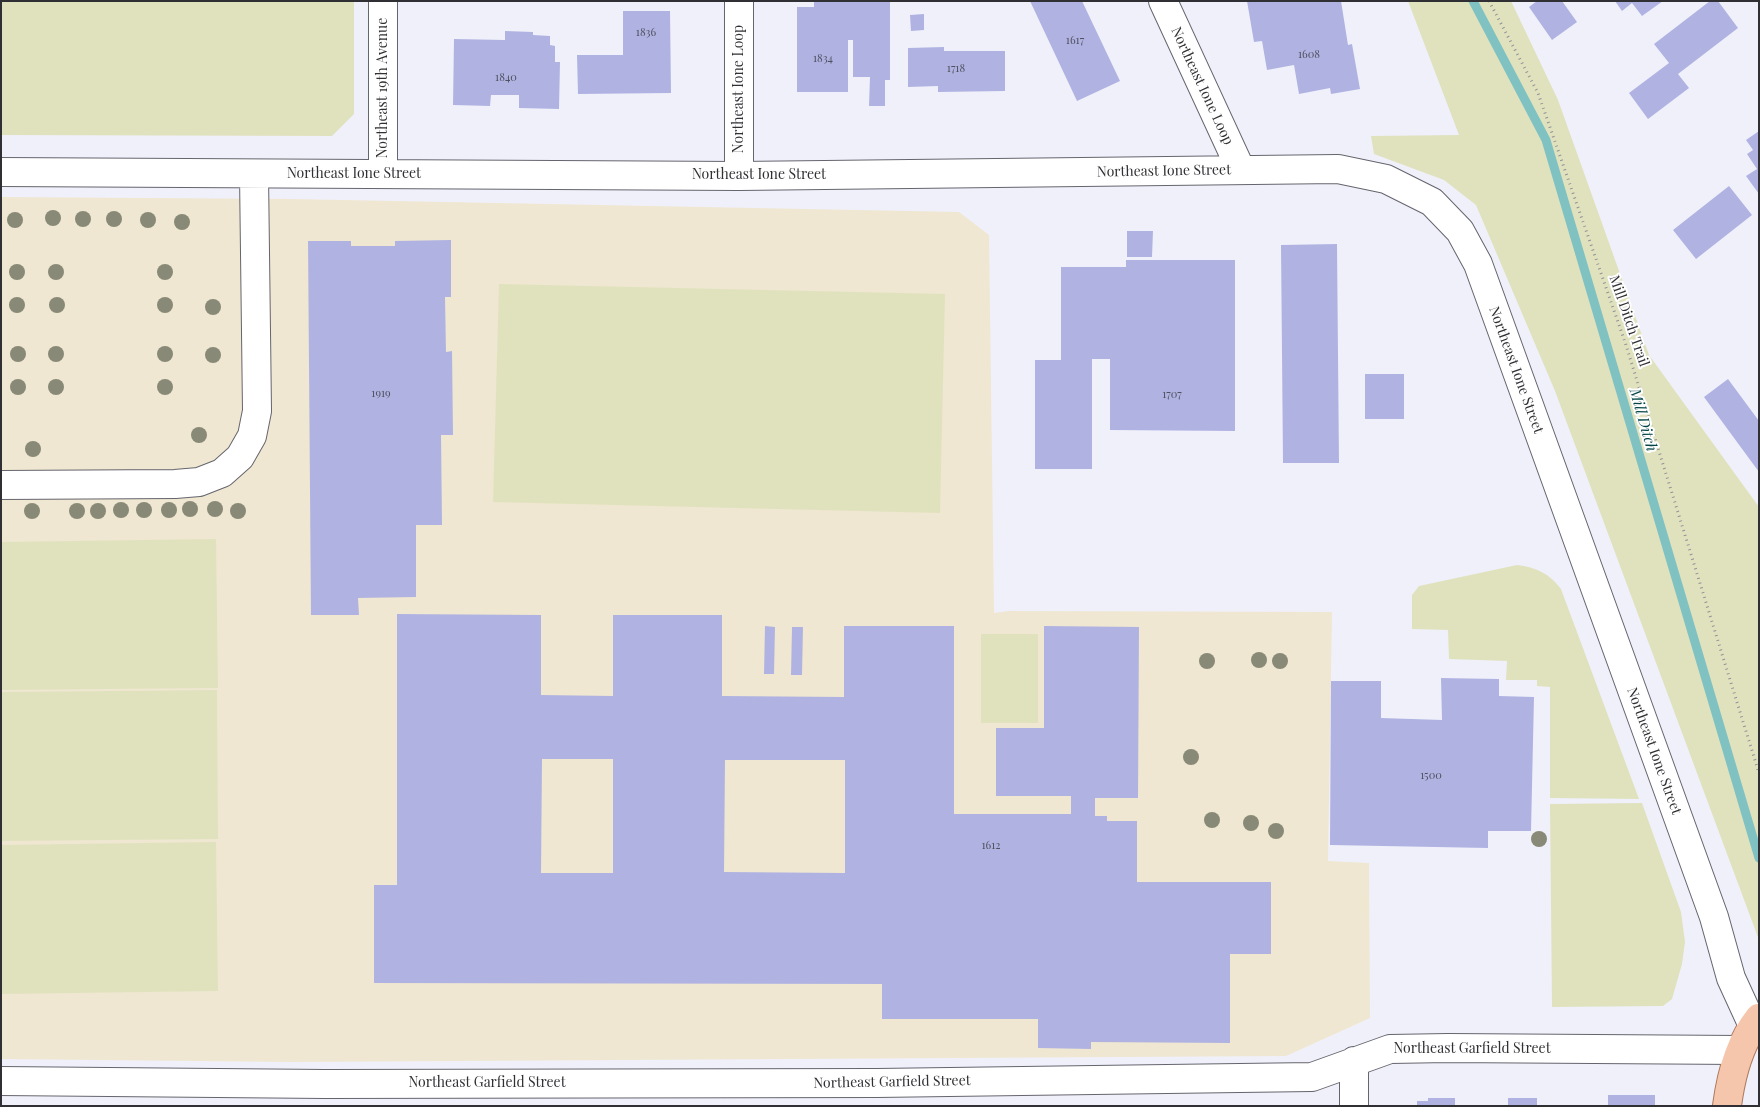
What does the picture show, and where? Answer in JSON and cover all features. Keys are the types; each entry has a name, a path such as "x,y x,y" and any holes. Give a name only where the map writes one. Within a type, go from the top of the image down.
{"main road":[{"path":"1726,1106 1730,1083 1740,1050 1756,1022"}],"street":[{"name":"Northeast 19th Avenue","path":"383,1 384,174"},
{"name":"Northeast Ione Loop","path":"739,1 739,176"},
{"name":"Northeast Ione Loop","path":"1163,1 1241,170"},
{"name":"Northeast Ione Street","path":"1,172 739,176 1338,169 1386,179 1432,202 1460,231 1478,264 1714,916 1731,978 1756,1022"},
{"path":"1,486 175,484 199,482 222,473 240,457 252,436 257,411 254,174"},
{"name":"Northeast Garfield Street","path":"1,1081 325,1095 877,1083 1312,1077 1390,1048 1740,1050"},
{"path":"1354,1061 1354,1106"}],"path":[{"name":"Mill Ditch Trail","path":"1489,1 1538,93 1625,342 1759,773"}],"shaded area":[{"path":"1,197 291,199 959,212 989,235 994,613 1009,611 1332,612 1328,861 1369,863 1370,1018 1286,1056 291,1062 1,1059"}],"green space":[{"path":"1,1 354,1 354,114 332,136 1,135"},
{"path":"1408,1 1511,1 1558,100 1649,355 1759,507 1759,940 1555,391 1476,205 1444,180 1374,154 1371,136 1459,135"},
{"path":"499,284 945,294 940,513 493,502"},
{"path":"216,539 218,688 1,690 1,542"},
{"path":"1517,565 1530,567 1542,572 1561,589 1639,799 1550,798 1550,687 1537,686 1537,680 1506,680 1507,661 1449,659 1448,630 1412,629 1412,595 1419,586"},
{"path":"981,634 1038,634 1038,723 981,723"},
{"path":"217,690 218,839 1,841 1,692"},
{"path":"1642,803 1681,912 1685,942 1682,964 1672,999 1663,1006 1552,1007 1550,804"},
{"path":"216,842 218,991 1,994 1,845"}],"building":[{"path":"814,1 890,1 890,80 885,80 885,106 869,106 870,77 853,77 853,40 848,40 848,92 797,92 797,7 814,7"},
{"path":"1030,1 1082,1 1120,81 1077,101"},
{"path":"1247,1 1341,1 1348,45 1352,44 1360,89 1331,94 1330,88 1299,94 1294,65 1267,70 1262,41 1254,42"},
{"path":"1537,1 1562,1 1577,22 1552,40 1529,7"},
{"path":"1615,1 1663,1 1642,16 1632,3 1622,11"},
{"path":"1710,1 1718,1 1738,28 1678,74 1689,88 1648,119 1629,93 1669,63 1654,44"},
{"path":"623,11 670,11 671,93 578,94 577,55 623,55"},
{"path":"924,14 924,30 911,31 910,15"},
{"path":"505,31 533,32 533,35 550,36 550,45 555,46 555,62 560,62 559,109 519,108 519,95 491,95 490,106 453,105 454,39 505,40"},
{"path":"944,47 944,51 1005,51 1005,91 938,92 938,86 908,87 908,48"},
{"path":"1759,131 1759,194 1746,176 1757,169 1747,154 1753,150 1746,140"},
{"path":"1729,186 1752,215 1696,259 1673,230"},
{"path":"1127,231 1153,231 1152,257 1127,257"},
{"path":"451,240 451,297 445,297 446,352 452,351 453,435 441,435 442,525 416,525 416,597 358,598 359,615 311,615 308,241 351,241 351,246 395,246 395,241"},
{"path":"1337,244 1339,463 1283,463 1281,245"},
{"path":"1126,260 1235,260 1235,431 1110,430 1110,359 1092,359 1092,469 1035,469 1035,360 1061,360 1061,267 1126,267"},
{"path":"1365,374 1404,374 1404,419 1365,419"},
{"path":"1728,379 1759,421 1759,472 1704,397"},
{"path":"397,614 541,615 541,695 613,696 613,615 722,615 722,696 844,697 844,626 954,626 954,814 1071,814 1071,796 996,796 996,728 1044,728 1044,626 1139,627 1138,798 1095,798 1095,816 1107,816 1107,821 1137,821 1137,882 1271,882 1271,954 1230,954 1230,1043 1091,1042 1091,1049 1038,1048 1038,1019 882,1019 882,984 374,983 374,885 397,885","holes":["542,759 613,759 613,873 541,873","725,760 845,760 845,873 724,872"]},
{"path":"765,626 775,627 774,674 764,674"},
{"path":"792,627 803,627 802,675 791,675"},
{"path":"1441,678 1499,679 1499,696 1534,697 1531,831 1488,831 1488,848 1330,845 1331,681 1381,681 1381,718 1442,720"},
{"path":"1608,1095 1655,1095 1655,1106 1608,1106"},
{"path":"1428,1098 1455,1098 1455,1106 1417,1106 1417,1101 1428,1101"},
{"path":"1508,1098 1537,1098 1537,1106 1508,1106"}],"waterway":[{"name":"Mill Ditch","path":"1473,1 1546,140 1759,858"}]}
